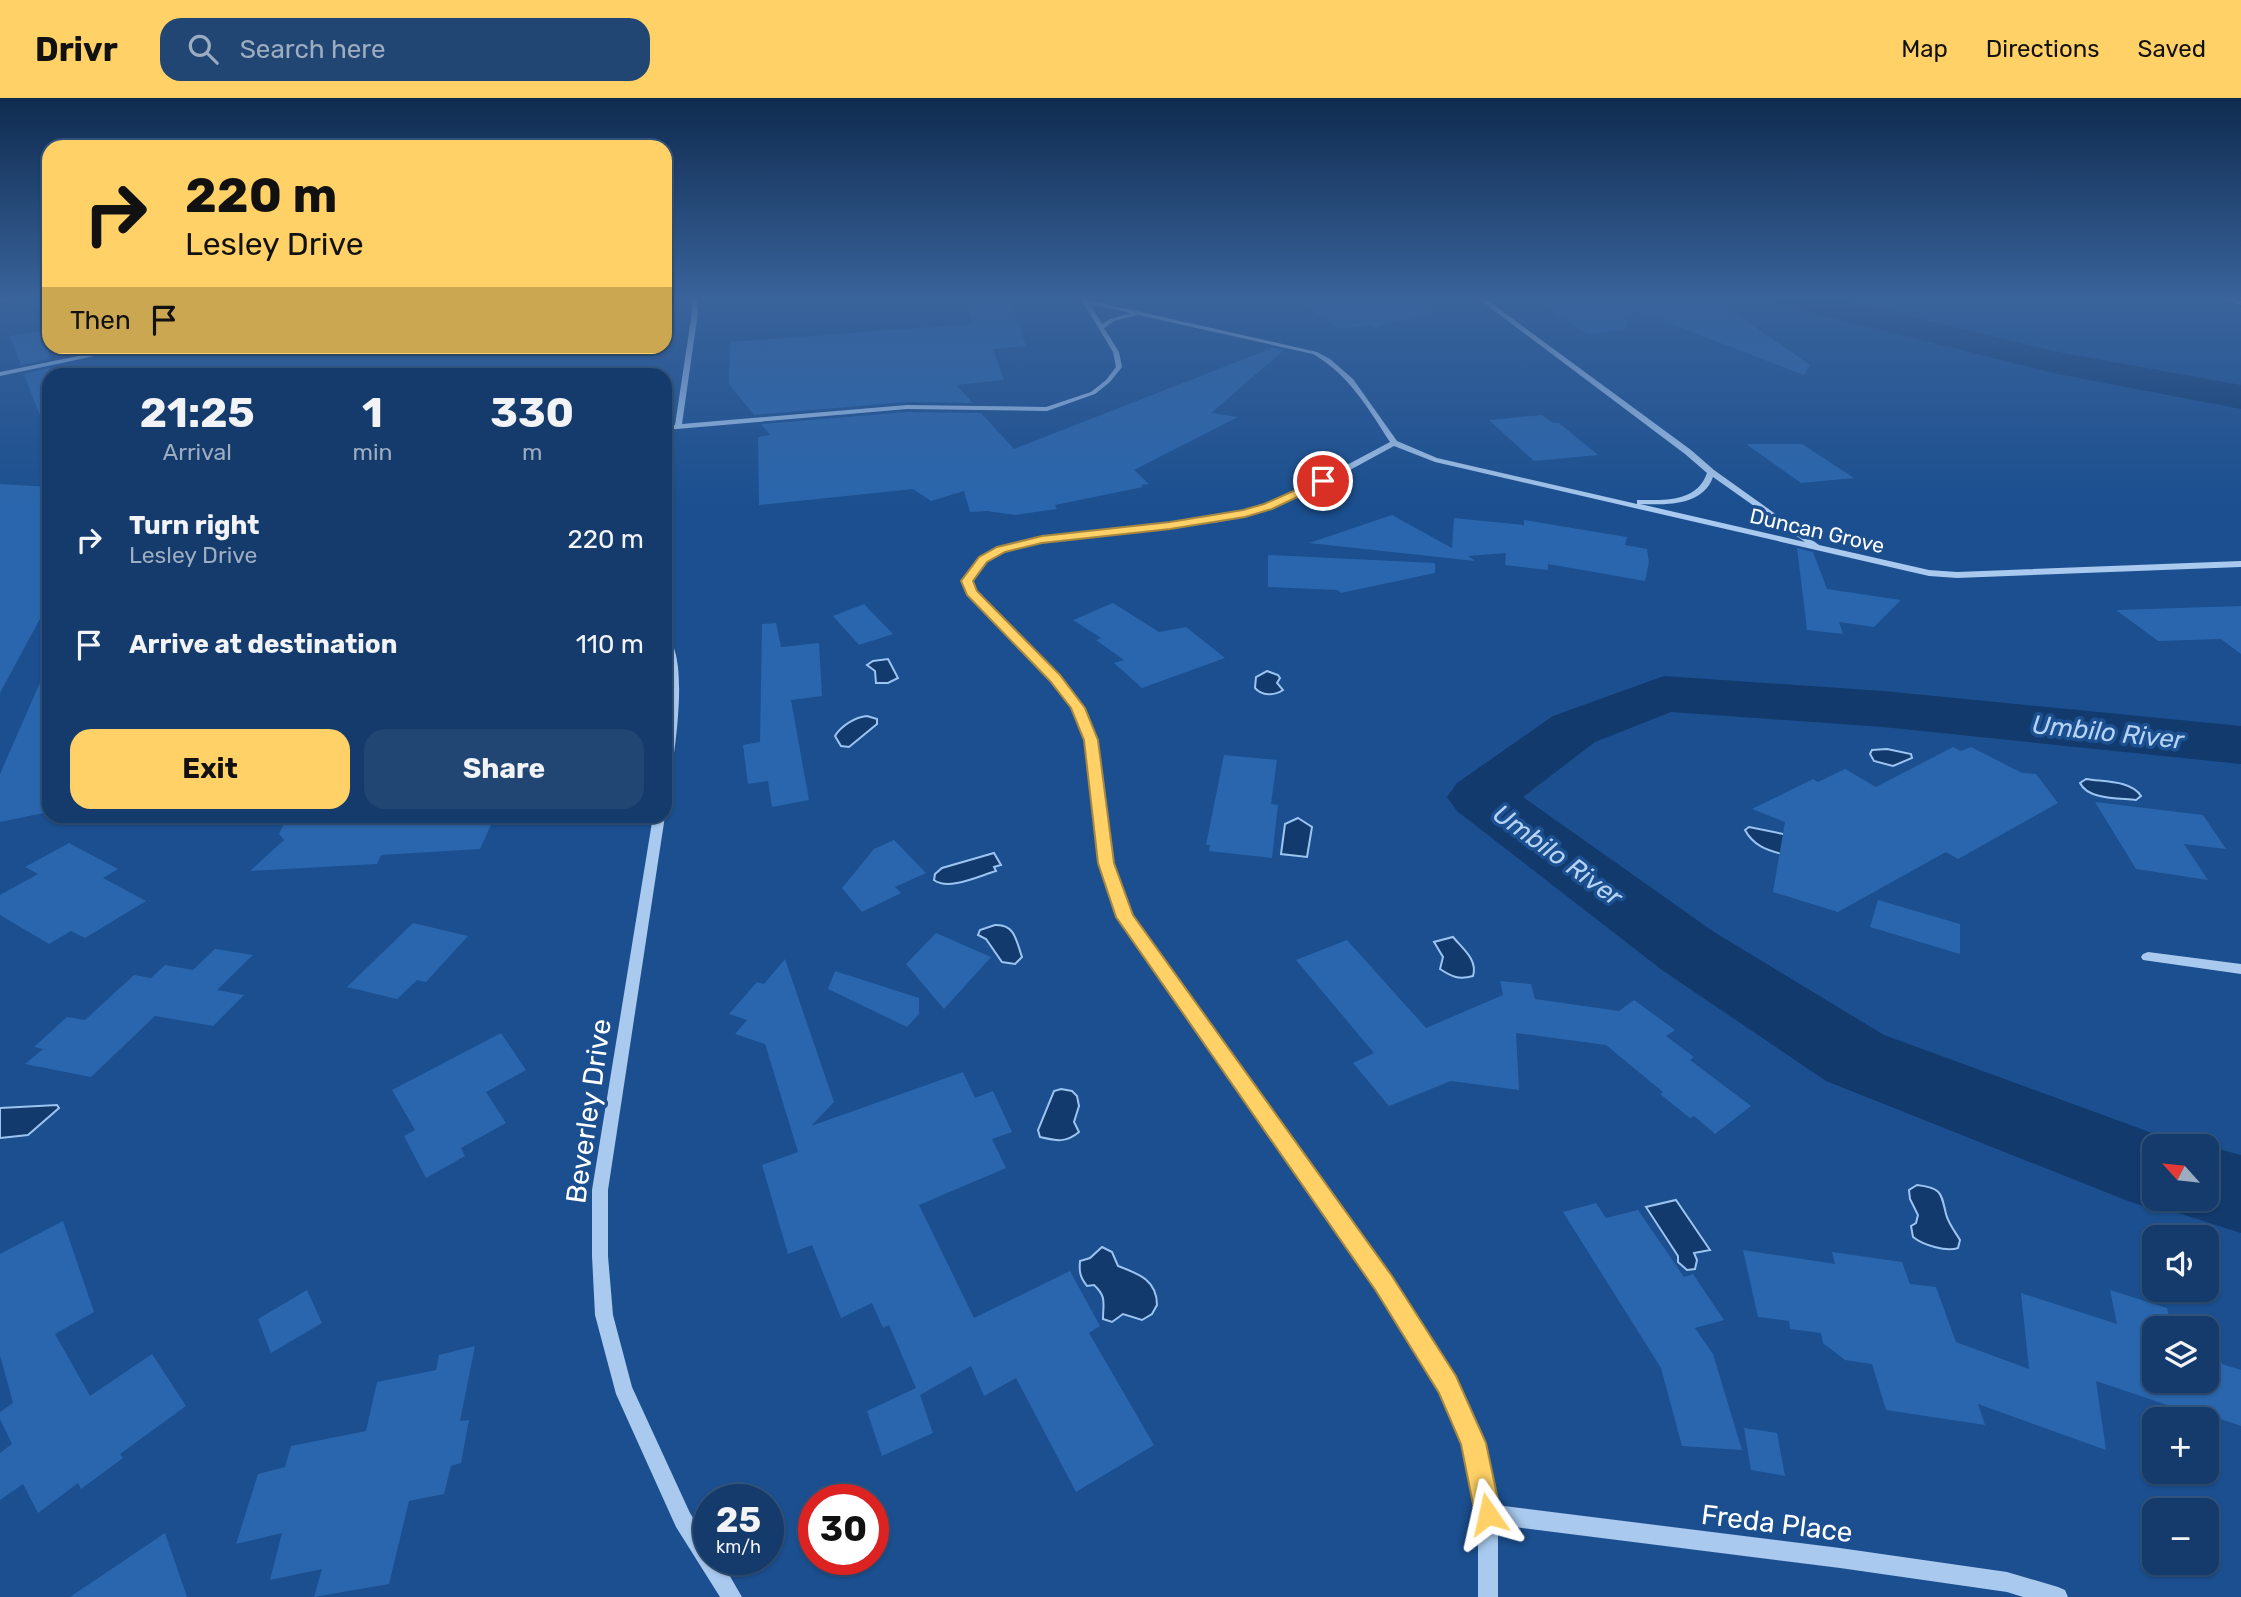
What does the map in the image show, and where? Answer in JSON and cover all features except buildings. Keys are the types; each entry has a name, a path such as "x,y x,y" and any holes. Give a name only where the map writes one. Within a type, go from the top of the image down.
{"street":[{"path":"0,374 35,367"},
{"path":"678,426 687,367"},
{"path":"672,427 907,407 1012,411 1047,409 1093,393 1108,381 1119,367"},
{"path":"1337,367 1346,374 1394,443 1301,493 1268,507 1219,519 1042,540 1001,549 983,560 967,581 972,593 1055,678 1078,708 1091,740 1106,863 1125,917 1384,1283 1448,1384 1474,1443 1488,1514 1488,1597"},
{"path":"1572,367 1711,472 1821,550"},
{"name":"Duncan Grove","path":"1394,443 1435,460 1887,566 1929,573 1957,575 2241,564"},
{"path":"1608,500 1664,502 1686,498 1700,492 1709,481 1711,472"},
{"path":"672,658 672,727"},
{"name":"Beverley Drive","path":"658,823 600,1190 600,1256 604,1315 629,1400 683,1520 732,1597"},
{"path":"2148,957 2241,969"},
{"name":"Freda Place","path":"1488,1514 1840,1558 2007,1583 2058,1597"}],"water":[{"path":"888,659 898,678 888,683 876,683 875,671 867,665 873,661"},
{"path":"1267,671 1278,675 1280,678 1277,683 1283,690 1268,694 1255,688 1256,677"},
{"path":"867,716 877,719 877,724 849,747 841,746 835,736 838,732 853,720"},
{"path":"1887,749 1911,754 1912,758 1893,766 1874,761 1870,754 1872,750"},
{"path":"2086,779 2124,784 2141,796 2136,800 2090,793 2080,783"},
{"path":"1298,818 1312,827 1307,857 1281,854 1285,824"},
{"path":"1749,827 1793,836 1782,854 1756,843 1745,830"},
{"path":"994,853 1001,865 994,867 996,871 955,883 940,883 934,880 935,874 942,868"},
{"path":"995,925 1007,927 1014,934 1022,957 1015,964 1002,962 986,939 978,935 980,930"},
{"path":"1453,937 1472,960 1473,976 1456,977 1440,969 1443,957 1434,942"},
{"path":"1054,1091 1072,1091 1077,1096 1079,1106 1074,1122 1079,1132 1061,1140 1040,1137 1038,1130"},
{"path":"57,1105 59,1108 28,1135 0,1138 0,1108"},
{"path":"1917,1185 1939,1193 1948,1221 1960,1240 1958,1248 1935,1247 1913,1237 1911,1226 1916,1223 1918,1215 1910,1199 1909,1190"},
{"path":"1676,1200 1710,1250 1694,1253 1697,1260 1695,1269 1687,1270 1678,1262 1678,1256 1646,1207"},
{"path":"1102,1247 1112,1252 1118,1266 1140,1275 1154,1289 1157,1305 1152,1314 1142,1320 1123,1314 1112,1322 1103,1319 1101,1293 1094,1285 1087,1286 1081,1277 1080,1268 1080,1261 1090,1258"}],"waterway":[{"name":"Umbilo River","path":"2079,367 2241,397"},
{"name":"Umbilo River","path":"2142,1167 1855,1058 1688,951 1480,797 1574,729 1664,694 1883,709 2241,745"},
{"name":"Umbilo River","path":"2219,1188 2241,1194"}],"route":[{"path":"1323,481 1268,507 1219,519 1042,540 1001,549 983,560 967,581 972,593 1055,678 1078,708 1091,740 1106,863 1125,917 1384,1283 1448,1384 1474,1443 1488,1514"}]}
